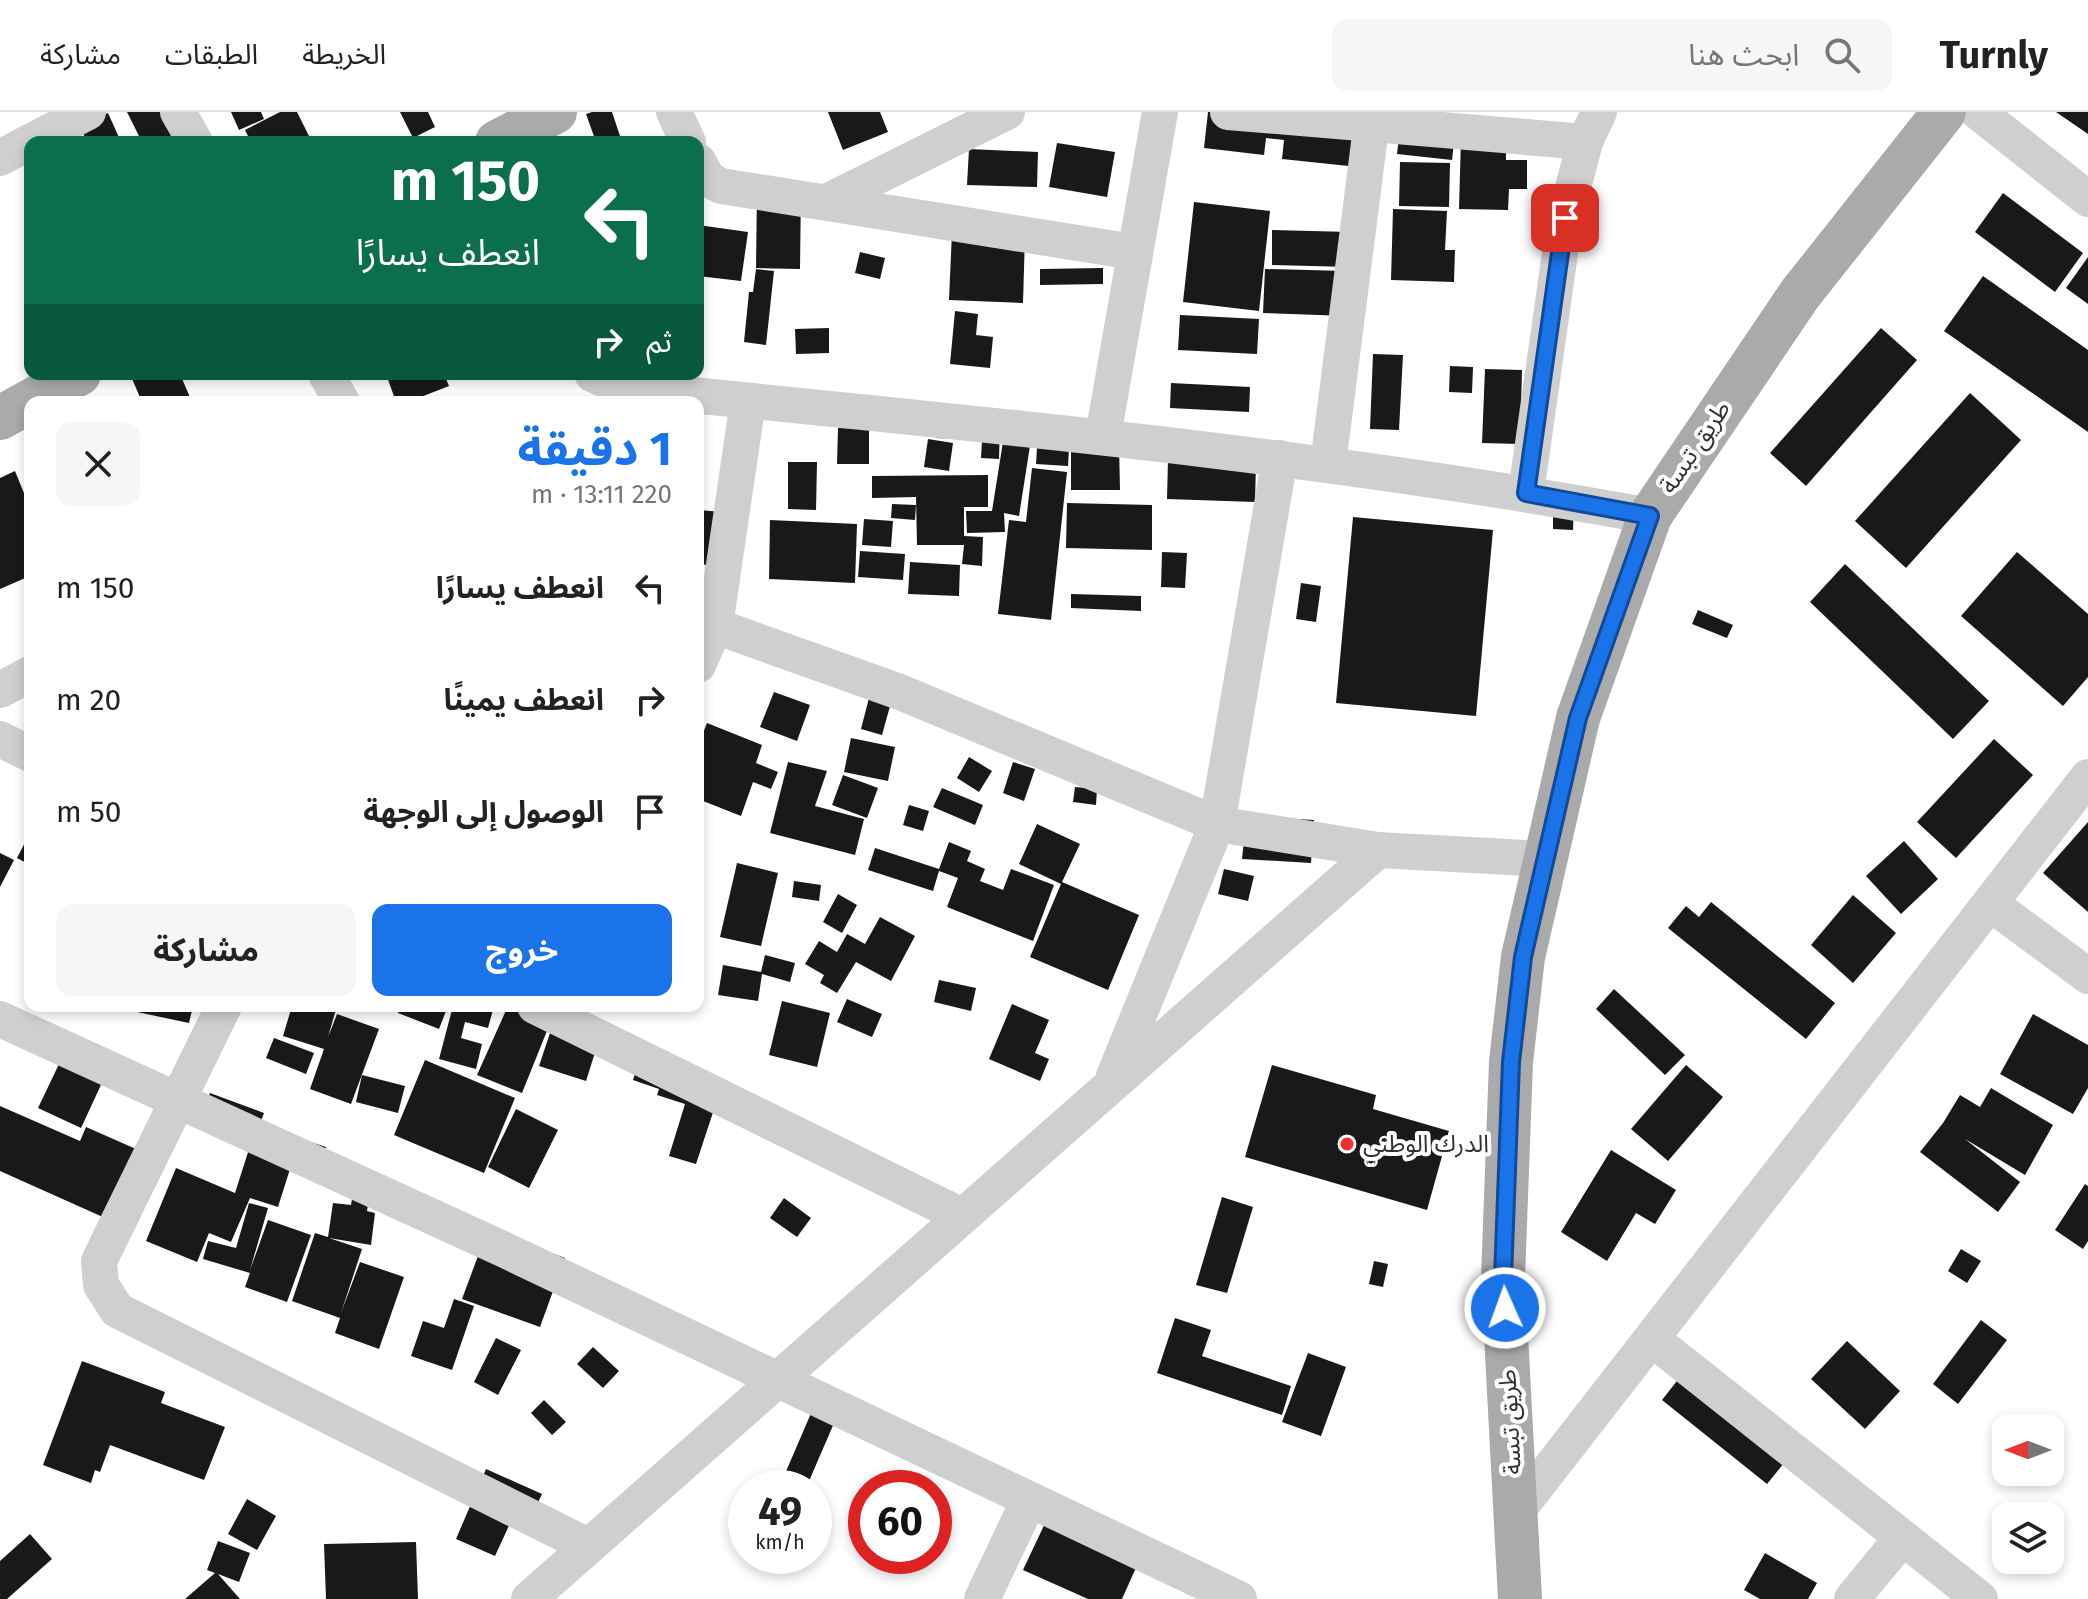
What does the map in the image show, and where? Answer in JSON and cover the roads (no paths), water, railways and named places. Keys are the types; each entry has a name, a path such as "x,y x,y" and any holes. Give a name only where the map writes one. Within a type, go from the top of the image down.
{"main road":[{"path":"509,136 555,112"},
{"name":"طريق تبسة","path":"1520,1599 1503,1278 1511,1062 1523,957 1578,718 1650,516 1800,294 1944,112"},
{"path":"50,396 73,386"},
{"path":"0,418 24,407"}],"street":[{"path":"42,136 88,112"},
{"path":"178,112 192,136"},
{"path":"674,112 685,136"},
{"path":"826,202 1007,112"},
{"path":"1103,436 1160,112"},
{"path":"1228,112 1592,127 1565,218 1526,493"},
{"path":"1978,112 2088,199"},
{"path":"1328,464 1372,118"},
{"path":"0,158 24,145"},
{"path":"704,172 708,179 721,186 1134,252"},
{"path":"605,380 623,388 700,396"},
{"path":"704,396 1103,436 1328,464 1526,493 1650,516"},
{"path":"748,401 707,624 900,692 1217,824 1378,850 1544,859"},
{"path":"1111,1085 1217,824 1280,458"},
{"path":"0,690 24,677"},
{"path":"0,739 24,751"},
{"path":"1514,1515 2088,777"},
{"path":"529,1599 1378,850"},
{"path":"1991,904 2088,976"},
{"path":"221,1012 99,1261 101,1285 117,1310 588,1546"},
{"path":"550,1012 962,1216"},
{"path":"0,1019 507,1251 1239,1599"},
{"path":"1652,1339 1980,1599"},
{"path":"982,1599 1029,1500"},
{"path":"1852,1599 1902,1538"}],"place":[{"name":"الدرك الوطني","path":"1347,1144"}]}
